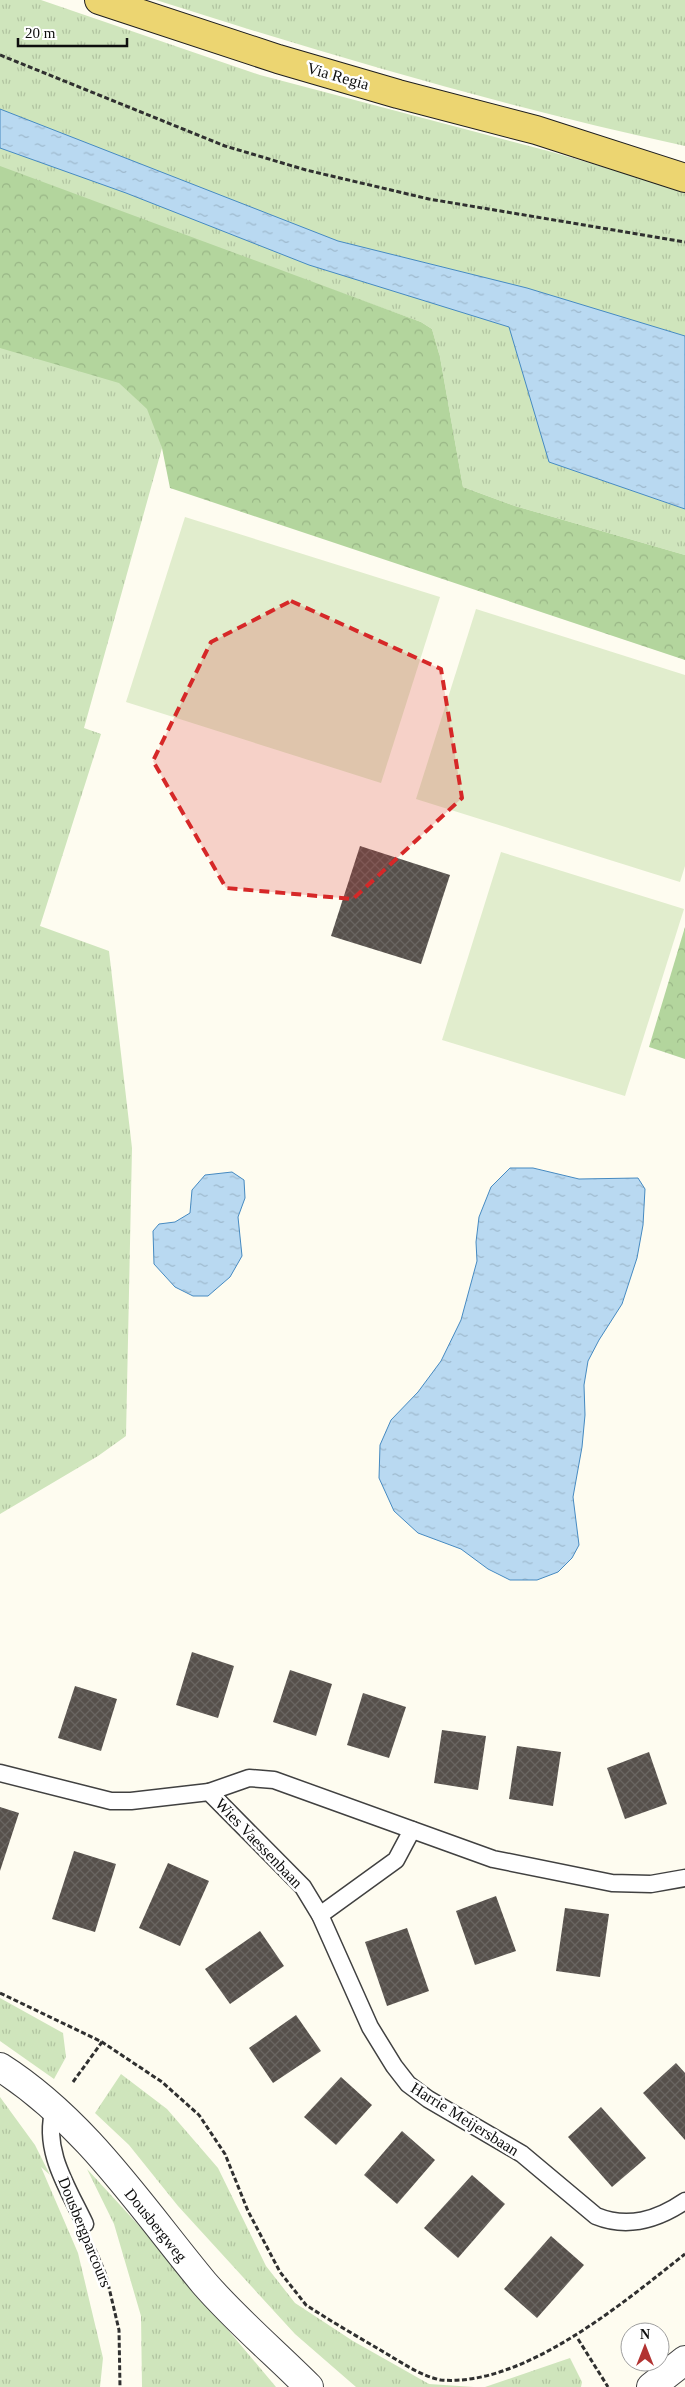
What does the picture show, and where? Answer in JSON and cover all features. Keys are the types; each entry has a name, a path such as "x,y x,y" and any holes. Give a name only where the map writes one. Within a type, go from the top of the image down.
{"main road":[{"name":"Via Regia","path":"99,0 278,59 398,94 580,143 685,178"},
{"name":"Via Regia","path":"580,143 685,161"}],"street":[{"name":"Dousbergweg","path":"0,2067 54,2108 81,2133 206,2285 309,2387"},
{"path":"652,2387 685,2360"}],"lane":[{"name":"Wies Vaessenbaan","path":"0,1773 111,1801 131,1801 208,1792 249,1778 274,1780 493,1858 590,1880 651,1884 685,1878"},
{"name":"Wies Vaessenbaan","path":"208,1792 303,1887 320,1915"},
{"path":"320,1915 396,1860 412,1830"},
{"name":"Harrie Meijersbaan","path":"320,1915 370,2027 394,2066 408,2084 428,2099 522,2154 596,2216 609,2221 623,2223 648,2221 671,2210 685,2200"},
{"name":"Dousbergparcours","path":"54,2108 50,2134 52,2148 85,2224"}],"path":[{"path":"0,55 224,146 306,170 429,199 685,242"},
{"path":"0,1993 102,2042 162,2082 199,2115 225,2154 248,2211 280,2272 306,2305 424,2376 459,2383 484,2382"},
{"path":"54,2108 102,2042"},
{"name":"Dousbergparcours","path":"85,2224 106,2275 119,2330 120,2387"},
{"path":"491,2380 578,2339 685,2254"},
{"path":"578,2339 608,2387"}],"highlighted area":[{"path":"291,601 441,669 462,798 353,899 226,888 153,761 211,642"}],"green space":[{"path":"0,0 41,0 260,75 552,152 685,191 685,336 654,329 550,462 685,509 685,555 515,506 463,487 440,357 432,329 421,322 121,213 162,448 84,728 101,734 40,926 109,951 132,1148 126,1436 98,1456 0,1514"},
{"path":"156,0 685,0 685,146 551,115 419,79 287,41"},
{"path":"0,166 421,322 432,329 440,357 463,487 515,506 685,555 685,660 170,488 162,448 147,409 119,383 0,348"},
{"path":"185,517 440,597 381,783 126,702"},
{"path":"476,609 685,675 685,866 680,882 416,799"},
{"path":"501,852 684,909 625,1096 442,1040"},
{"path":"685,927 685,1059 649,1047"},
{"path":"0,1998 63,2033 66,2057 54,2079 0,2041"},
{"path":"121,2074 167,2109 218,2168 266,2266 295,2303 353,2341 429,2384 474,2387 356,2387 295,2334 178,2206 129,2145 95,2113"},
{"path":"0,2097 35,2145 50,2175 41,2167 78,2253 103,2358 100,2387 0,2387"},
{"path":"87,2169 154,2242 276,2387 142,2387 141,2316 114,2224"},
{"path":"570,2358 582,2382 581,2387 485,2387"}],"water":[{"path":"0,109 338,241 527,288 685,336 685,509 549,462 509,327 309,265 126,193 0,148"},
{"path":"510,1168 533,1168 579,1179 638,1178 645,1189 643,1225 637,1258 622,1304 588,1361 584,1385 585,1415 582,1447 573,1497 579,1545 572,1558 558,1572 537,1580 510,1580 488,1569 461,1549 418,1533 394,1511 379,1478 380,1445 391,1420 418,1392 441,1361 461,1320 477,1261 476,1242 479,1217 491,1187"},
{"path":"232,1172 244,1180 245,1198 238,1217 242,1256 230,1277 208,1296 193,1296 175,1287 154,1264 153,1231 159,1224 175,1222 190,1213 192,1190 205,1175"}],"building":[{"path":"360,846 450,875 421,964 331,936"},
{"path":"192,1652 234,1666 218,1718 176,1705"},
{"path":"290,1670 332,1684 316,1736 273,1722"},
{"path":"75,1686 117,1699 101,1751 58,1738"},
{"path":"363,1693 406,1707 389,1758 347,1745"},
{"path":"442,1730 486,1736 478,1790 434,1783"},
{"path":"517,1746 561,1752 553,1806 509,1799"},
{"path":"649,1752 667,1804 625,1819 607,1768"},
{"path":"0,1807 19,1813 0,1871"},
{"path":"74,1851 116,1864 95,1932 52,1919"},
{"path":"168,1863 209,1881 180,1946 139,1928"},
{"path":"496,1896 516,1951 475,1965 456,1911"},
{"path":"565,1908 609,1914 600,1977 556,1971"},
{"path":"407,1928 429,1991 387,2006 365,1942"},
{"path":"260,1931 284,1966 230,2004 205,1969"},
{"path":"296,2015 321,2051 273,2083 249,2048"},
{"path":"676,2063 685,2073 685,2140 643,2093"},
{"path":"341,2077 372,2105 336,2145 304,2117"},
{"path":"601,2107 646,2158 612,2187 568,2137"},
{"path":"402,2131 435,2160 397,2204 364,2175"},
{"path":"472,2175 505,2204 458,2258 424,2228"},
{"path":"551,2236 584,2265 537,2318 504,2289"}]}
